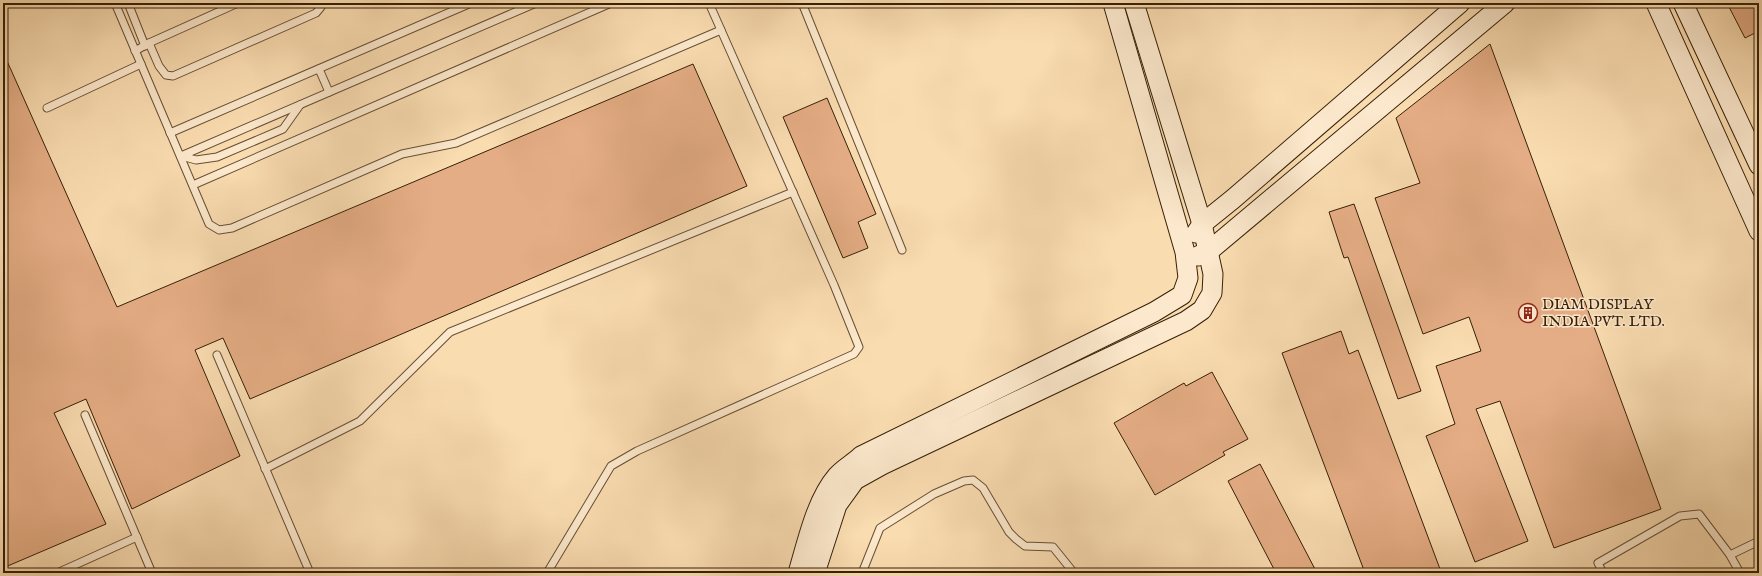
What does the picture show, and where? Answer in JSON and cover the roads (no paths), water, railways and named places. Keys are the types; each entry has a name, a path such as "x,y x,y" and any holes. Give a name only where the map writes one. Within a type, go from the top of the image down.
{"street":[{"path":"798,573 818,509 829,488 837,476 861,456 1154,312 1182,295 1188,278 1186,256 1113,3"},
{"path":"1186,256 1202,224 1460,3"},
{"path":"1186,256 1208,251 1505,3"},
{"path":"1656,3 1759,231"},
{"path":"1683,3 1759,165"},
{"path":"815,573 837,505 855,480 882,465 1186,321 1202,310 1212,293 1213,274 1202,224 1139,4"}],"lane":[{"path":"115,3 209,224 219,230 232,228 402,154 456,143 721,30"},
{"path":"128,3 159,66 166,75 173,76 316,13 321,7 320,3"},
{"path":"136,51 147,44 238,3"},
{"path":"170,133 471,3"},
{"path":"181,156 536,3"},
{"path":"193,185 611,3"},
{"path":"547,573 611,466 637,451 854,354 859,347 834,285 709,3"},
{"path":"802,3 902,250"},
{"path":"47,108 141,64"},
{"path":"319,69 329,92"},
{"path":"181,156 196,160 217,157 282,129 301,104"},
{"path":"266,469 360,421 450,332 793,192"},
{"path":"216,355 310,573"},
{"path":"85,415 152,573"},
{"path":"862,573 880,528 934,494 964,481 973,480 983,488 1009,532 1025,546 1053,547 1074,573"},
{"path":"1603,573 1598,563 1680,516 1699,514 1730,555 1740,573"},
{"path":"57,573 137,537"},
{"path":"1730,555 1759,541"}],"place":[{"name":"DIAM DISPLAY INDIA PVT. LTD.","path":"1528,313"}]}
